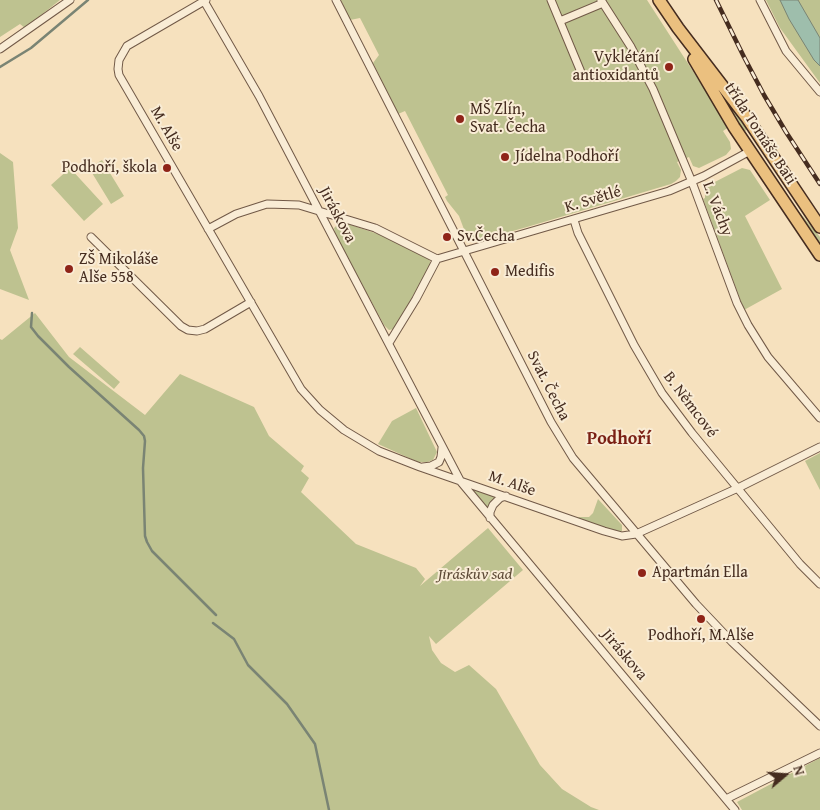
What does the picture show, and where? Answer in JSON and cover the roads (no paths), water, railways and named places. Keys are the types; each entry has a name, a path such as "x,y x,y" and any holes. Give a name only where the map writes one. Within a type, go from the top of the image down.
{"main road":[{"name":"třída Tomáše Bati","path":"659,0 764,142 820,228"},
{"name":"třída Tomáše Bati","path":"678,28 707,83 820,255"},
{"path":"750,151 764,142"}],"street":[{"path":"0,49 70,0"},
{"name":"Jiráskova","path":"205,0 259,96 461,482 735,810"},
{"name":"M. Alše","path":"205,0 127,46 119,60 119,75 301,389 335,424 379,451 420,467 616,535 627,536 636,534 738,488 820,447"},
{"name":"Svat. Čecha","path":"336,0 561,440 573,458 636,534 708,616 820,726"},
{"path":"551,0 583,77"},
{"path":"760,0 786,51 820,92"},
{"path":"560,21 602,1"},
{"name":"L. Váchy","path":"602,1 648,77 692,182 748,325 768,357 820,418"},
{"name":"K. Světlé","path":"437,260 669,191 692,182 750,151"},
{"path":"208,229 236,214 267,204 300,205 375,228 437,260 389,343"},
{"name":"B. Němcové","path":"574,220 578,233 647,370 662,393 692,433 800,564 820,584"},
{"path":"91,237 181,326 188,330 197,331 205,329 251,302"},
{"path":"420,467 431,466 439,462 442,454 442,445"},
{"path":"490,519 490,512 494,505 500,498 506,496"},
{"path":"726,798 820,752"}],"waterway":[{"path":"0,67 31,48 88,0"},
{"path":"32,313 31,327 38,336 144,436 143,468 145,536 147,542 152,551 216,615"},
{"path":"213,623 234,639 248,665 287,704 315,744 329,810"}],"railway":[{"path":"716,0 764,95 820,184"}],"place":[{"name":"Vyklétání antioxidantů","path":"669,67"},
{"name":"MŠ Zlín, Svat. Čecha","path":"460,119"},
{"name":"Jídelna Podhoří","path":"505,157"},
{"name":"Podhoří, škola","path":"167,168"},
{"name":"Sv.Čecha","path":"447,237"},
{"name":"ZŠ Mikoláše Alše 558","path":"69,269"},
{"name":"Medifis","path":"495,272"},
{"name":"Apartmán Ella","path":"642,573"},
{"name":"Podhoří, M.Alše","path":"701,619"}],"district":[{"name":"Podhoří","path":"619,439"}],"park label":[{"name":"Jiráskův sad","path":"475,575"}]}
